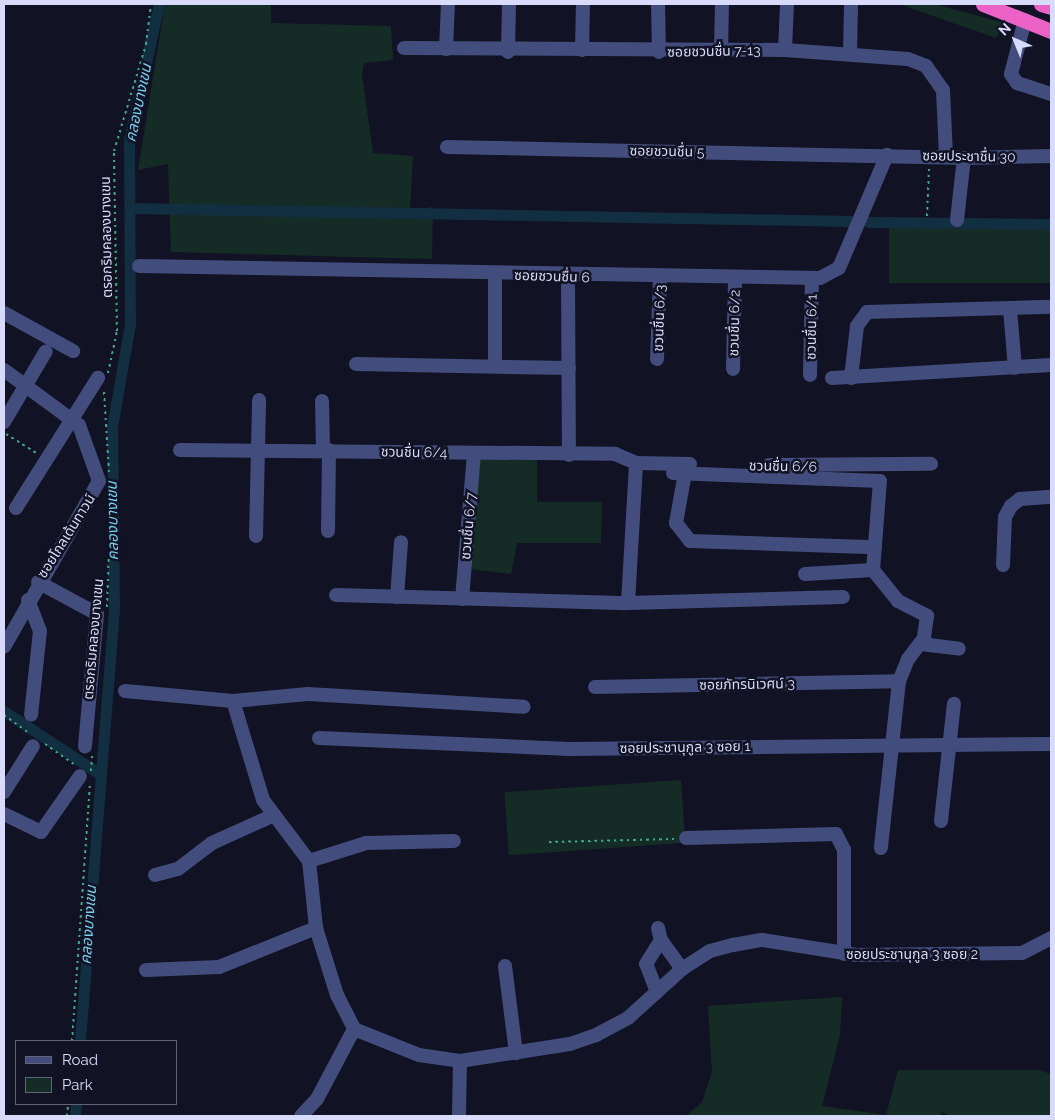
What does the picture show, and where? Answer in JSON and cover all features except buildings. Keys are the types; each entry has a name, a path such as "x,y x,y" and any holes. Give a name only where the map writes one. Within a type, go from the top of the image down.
{"highway":[{"path":"983,4 1051,31"},
{"path":"1041,4 1051,7"}],"street":[{"path":"446,49 448,4"},
{"path":"508,4 508,52"},
{"path":"582,50 583,4"},
{"path":"658,4 659,52"},
{"path":"721,51 722,4"},
{"path":"785,50 787,4"},
{"path":"850,53 851,4"},
{"path":"1025,20 1011,74 1017,83 1051,94"},
{"name":"ซอยชวนชื่น 7-13","path":"404,48 508,52 785,50 850,53 918,61 934,74 945,98 946,156"},
{"name":"ซอยชวนชื่น 5","path":"447,147 887,156"},
{"name":"ซอยประชาชื่น 30","path":"887,156 946,156 964,158 1051,156"},
{"name":"ซอยชวนชื่น 6","path":"140,266 568,277 812,278 830,276 840,268 887,156"},
{"path":"957,220 964,158"},
{"path":"495,274 495,365"},
{"path":"568,277 569,455"},
{"name":"ชวนชื่น 6/3","path":"657,359 660,278"},
{"name":"ชวนชื่น 6/2","path":"733,369 735,278"},
{"name":"ชวนชื่น 6/1","path":"810,375 812,278"},
{"path":"851,378 857,326 867,312 1051,307"},
{"path":"1010,309 1015,368"},
{"path":"4,313 73,351"},
{"path":"4,422 46,351"},
{"path":"356,364 495,365 569,368"},
{"path":"832,378 1051,366"},
{"name":"ซอยโกลเด้นทาวน์","path":"4,370 75,420 88,444 99,481 38,582 4,647"},
{"path":"16,508 104,380"},
{"path":"256,536 259,400"},
{"path":"322,401 326,450 328,531"},
{"name":"ชวนชื่น 6/4","path":"180,450 326,450 622,455 636,463"},
{"name":"ชวนชื่น 6/7","path":"462,599 474,453"},
{"path":"628,603 636,463"},
{"name":"ชวนชื่น 6/6","path":"636,463 890,468 931,464"},
{"path":"875,547 690,541 676,523 679,473 880,481 875,547 873,570 898,601 925,611 927,625 922,644 908,659 899,681 889,744 881,848"},
{"path":"1003,565 1005,517 1020,500 1051,497"},
{"path":"397,597 401,542"},
{"path":"806,574 873,570"},
{"path":"38,582 97,614 89,749"},
{"path":"336,595 628,603 843,596"},
{"path":"28,600 40,631 31,715"},
{"path":"922,644 959,649"},
{"name":"ซอยภัทรนิเวศน์ 3","path":"595,687 899,681"},
{"path":"125,691 233,701 308,694 524,707"},
{"path":"233,701 245,752 263,800 309,861 316,928 337,995 354,1028 317,1099 301,1116"},
{"path":"941,821 954,704"},
{"name":"ซอยประชานุกูล 3 ซอย 1","path":"319,738 568,749 950,743 1051,744"},
{"path":"4,792 37,742"},
{"path":"4,814 41,832 87,775"},
{"path":"155,875 178,870 212,843 274,815"},
{"path":"686,838 836,834 844,850 844,954"},
{"path":"309,861 366,843 454,841"},
{"path":"146,970 219,967 316,928"},
{"path":"657,992 646,964 660,934 682,969"},
{"name":"ซอยประชานุกูล 3 ซอย 2","path":"354,1028 419,1055 460,1061 516,1053 596,1035 628,1018 682,969 710,951 762,940 844,954 1022,953 1051,938"},
{"path":"505,966 516,1053"},
{"path":"459,1116 460,1061"}],"path":[{"name":"ตรอกริมคลองบางเขน","path":"107,612 112,487 103,428 104,380 117,331 114,151 146,44 150,4"},
{"path":"927,216 930,156"},
{"path":"4,433 48,460"},
{"path":"4,715 37,742 87,775"},
{"path":"72,1040 87,775 92,760 89,749"},
{"path":"549,842 686,838"}],"green space":[{"path":"165,4 271,4 271,23 391,26 393,60 364,63 362,74 373,153 413,156 410,210 433,207 432,259 171,252 168,164 138,170"},
{"path":"899,4 934,4 1004,23 996,38"},
{"path":"889,228 1051,228 1051,283 889,283"},
{"path":"480,460 537,460 537,502 602,502 601,543 517,543 511,574 471,569"},
{"path":"681,780 685,843 509,855 504,792"},
{"path":"842,997 840,1035 822,1106 886,1115 898,1070 1038,1070 1051,1074 1051,1116 950,1116 942,1112 940,1116 686,1116 702,1102 712,1072 708,1006"}],"waterway":[{"name":"คลองบางเขน","path":"80,1040 114,606 112,427 130,324 129,140 159,4"},
{"path":"130,208 850,221"},
{"path":"868,222 1051,224"},
{"path":"4,711 100,774"},
{"name":"คลองบางเขน","path":"75,1116 76,1105"}]}
